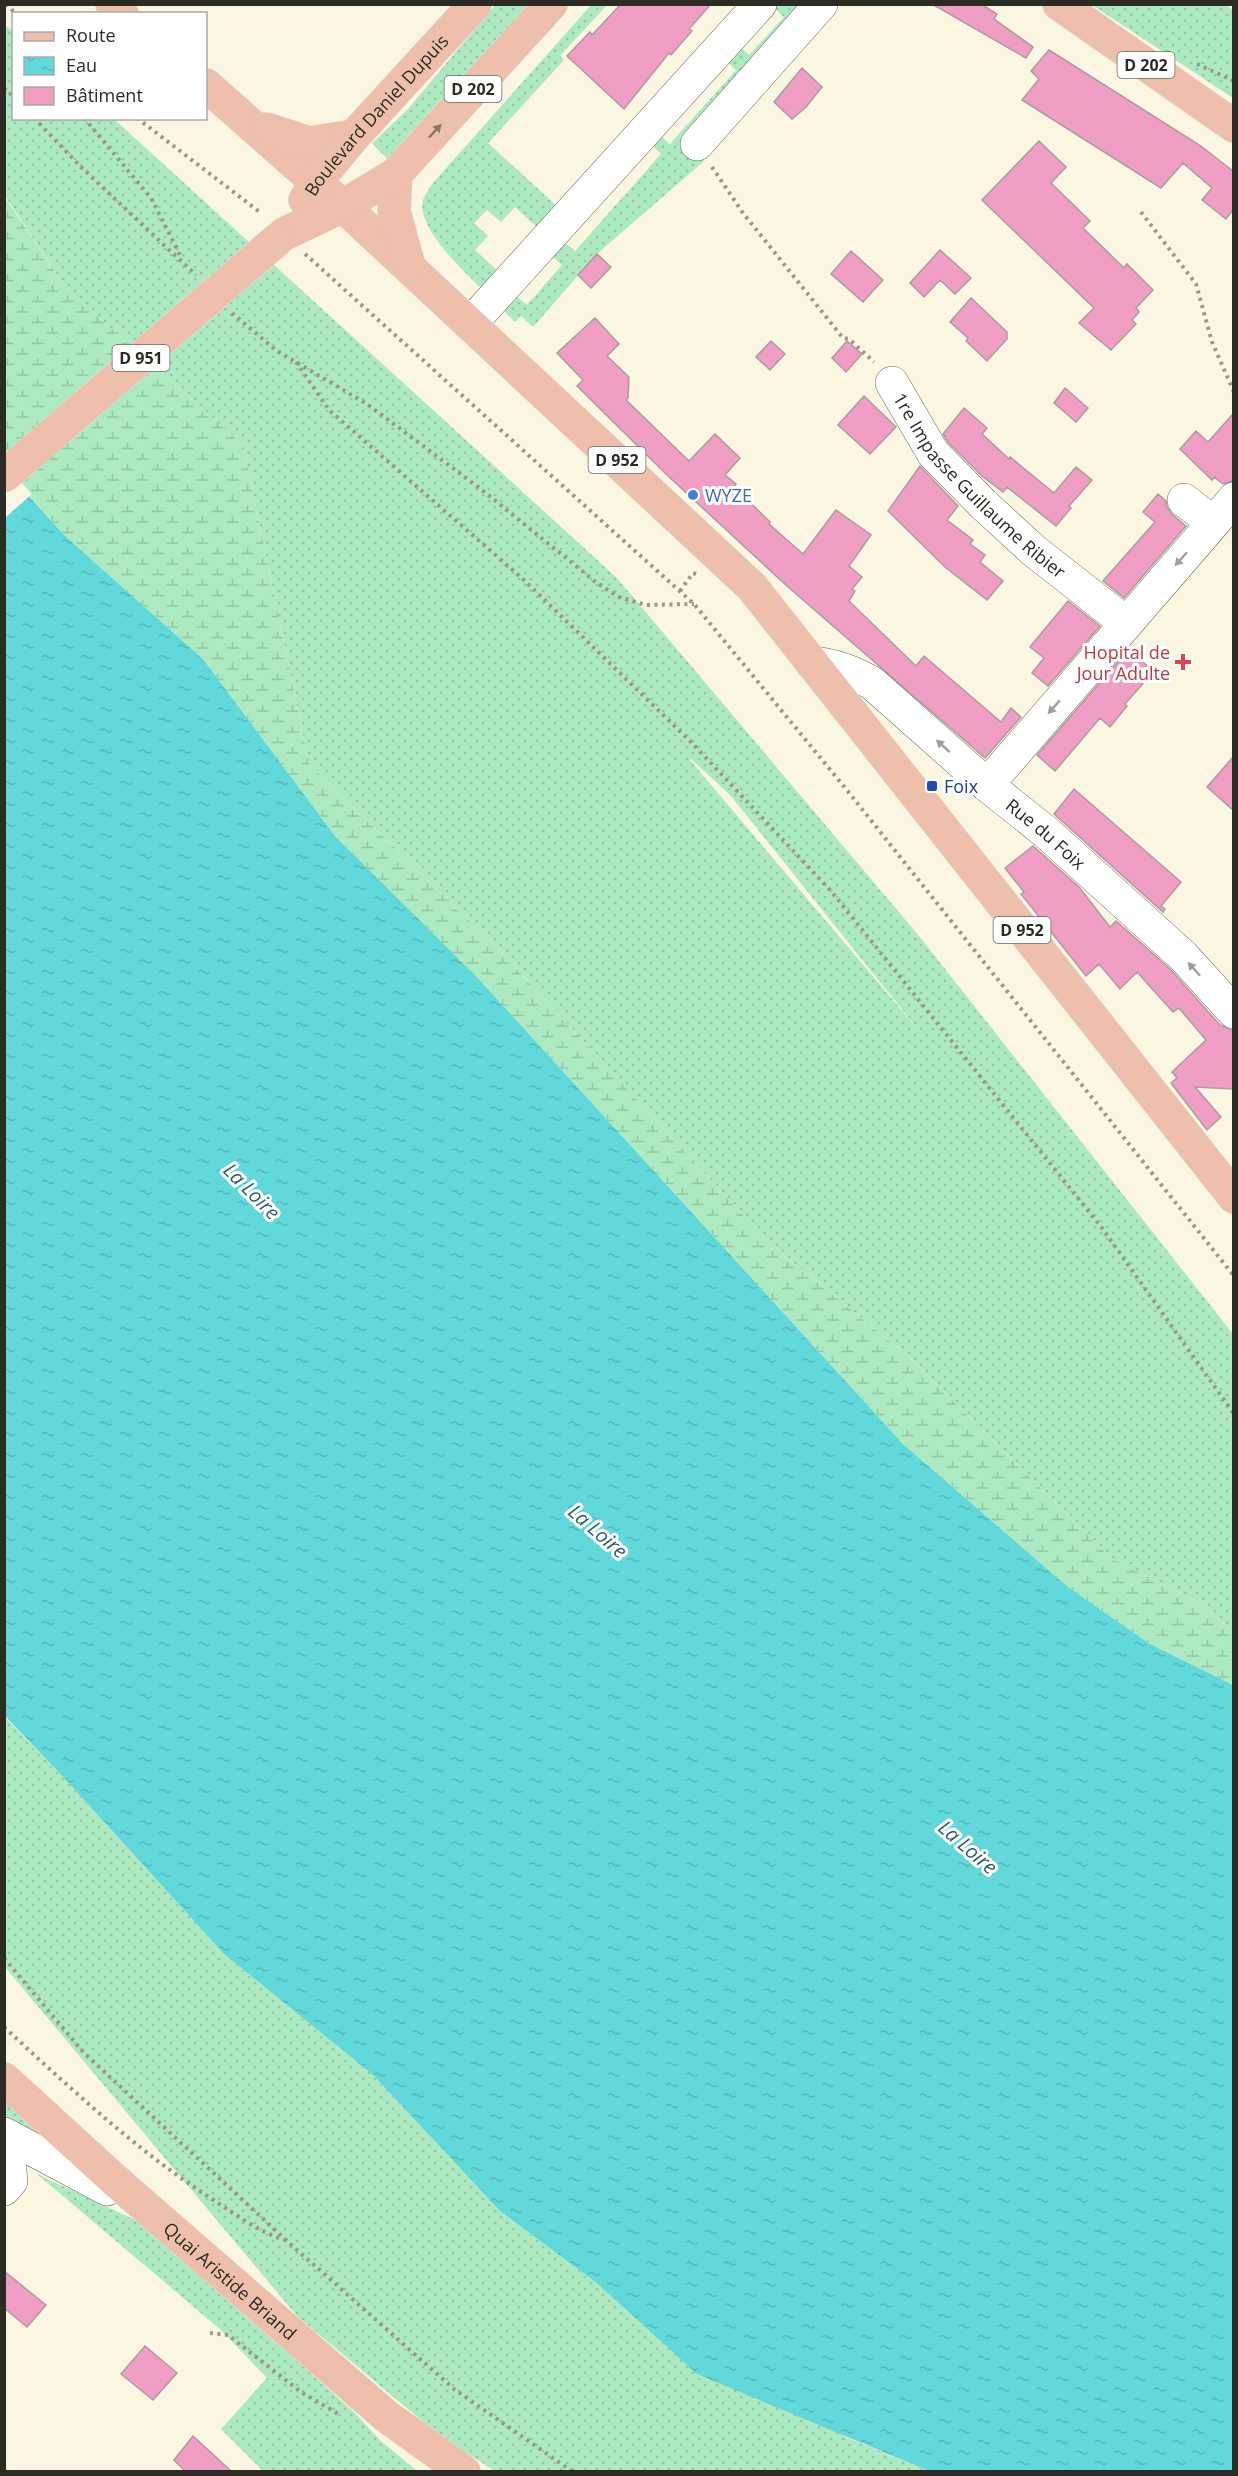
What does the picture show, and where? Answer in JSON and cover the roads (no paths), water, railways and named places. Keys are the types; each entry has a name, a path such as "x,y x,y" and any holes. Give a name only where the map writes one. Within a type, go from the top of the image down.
{"main road":[{"name":"Boulevard Daniel Dupuis","path":"281,235 316,182 354,136 475,4"},
{"name":"Boulevard Daniel Dupuis","path":"281,235 343,206 396,174 551,4"},
{"name":"D 202","path":"1059,4 1233,126"},
{"name":"D 952","path":"207,86 343,206 752,587 1233,1197"},
{"path":"248,121 301,142 309,143 354,136"},
{"name":"D 202","path":"343,206 345,174 354,136"},
{"path":"396,174 394,211 409,268"},
{"name":"D 951","path":"4,476 281,235"},
{"name":"Quai Aristide Briand","path":"4,2079 118,2183 386,2416 464,2472"}],"street":[{"path":"470,324 760,4"},
{"path":"697,144 821,4"},
{"name":"1re Impasse Guillaume Ribier","path":"892,383 933,453 983,504 1033,549 1126,623"},
{"path":"987,785 1223,511 1184,500"},
{"name":"Rue du Foix","path":"812,663 830,664 853,672 872,683 987,785 1047,833 1183,956 1233,1012"},
{"path":"4,2134 107,2189 118,2183"},
{"path":"4,2159 9,2163 11,2181 4,2189"}],"water":[{"name":"La Loire","path":"4,468 64,535 203,659 335,836 476,976 903,1444 1068,1587 1150,1644 1233,1685 1233,2471 929,2471 697,2374 598,2284 500,2211 373,2075 224,1954 5,1716"}],"place":[{"name":"WYZE","path":"693,495"},
{"name":"Hopital de Jour Adulte","path":"1183,662"},
{"name":"Foix","path":"932,786"}]}
